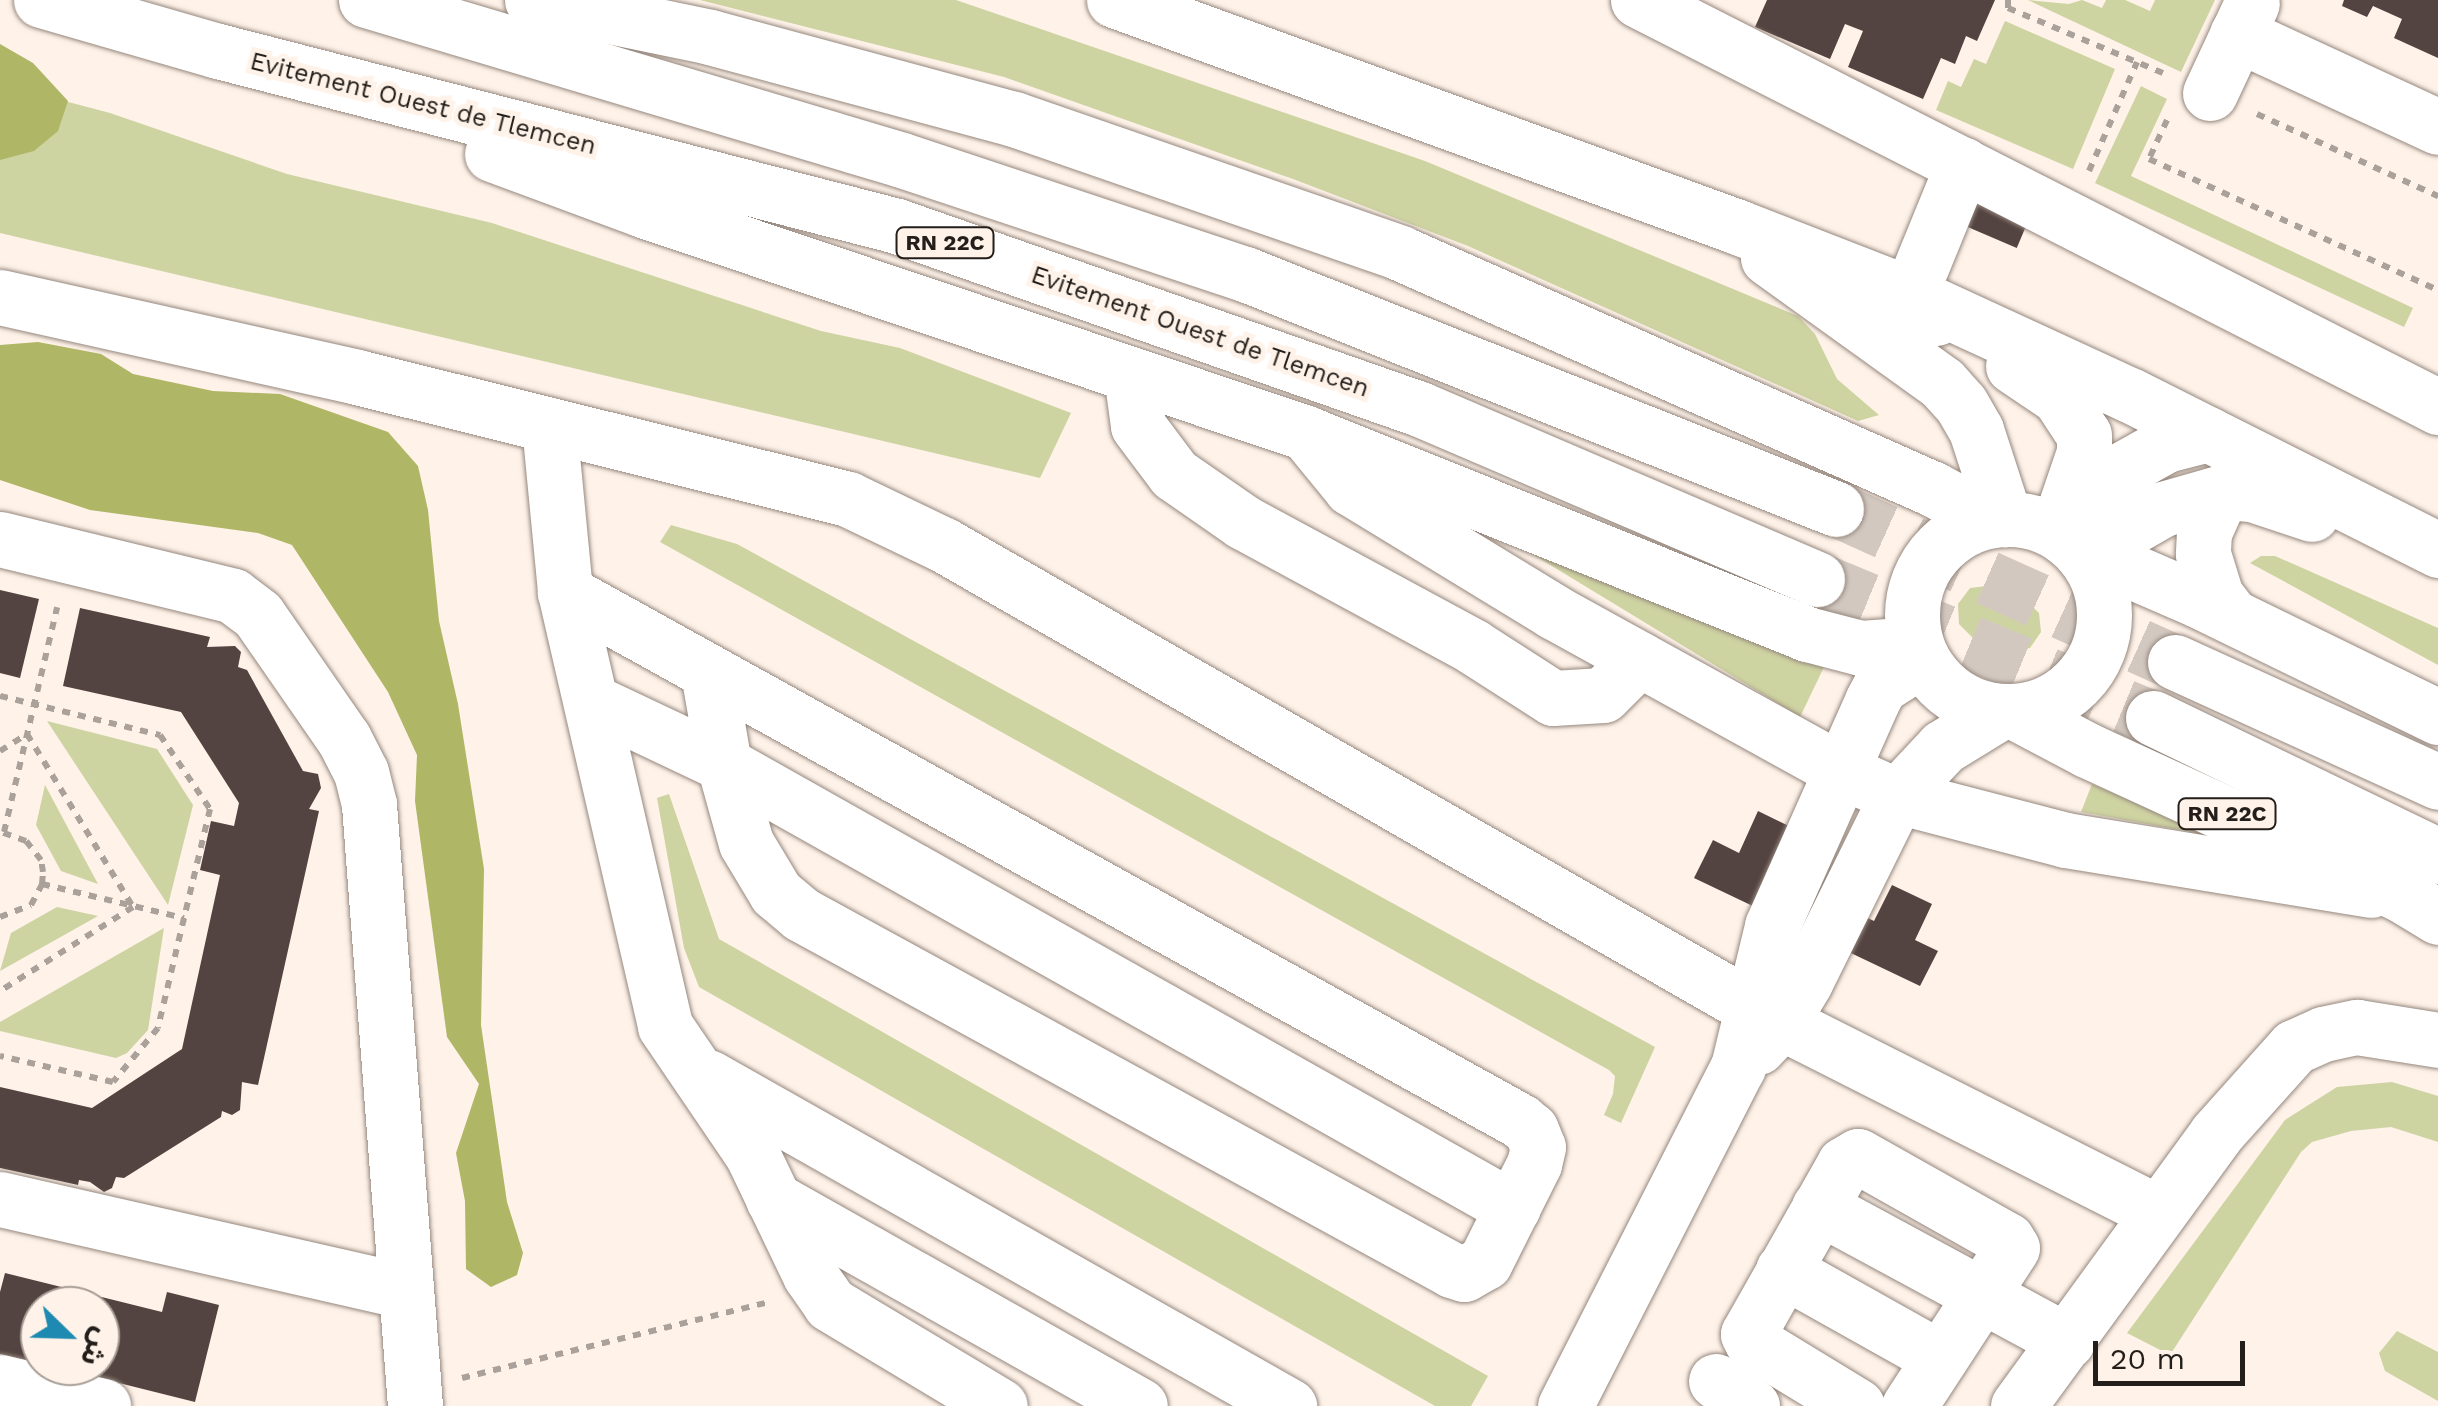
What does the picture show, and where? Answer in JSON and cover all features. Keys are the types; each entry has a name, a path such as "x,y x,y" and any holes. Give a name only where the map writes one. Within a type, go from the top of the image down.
{"main road":[{"name":"Evitement Ouest de Tlemcen","path":"42,0 218,51 896,226 1420,408 1817,579"},
{"name":"RN 22C","path":"366,0 902,160 1245,274 1836,509"},
{"path":"532,0 710,37 1014,119 1400,253 1998,520 2046,526 2078,550 2230,614 2438,717"},
{"path":"1114,0 1738,227 1910,294 2208,434 2437,549"},
{"path":"1660,5 2068,218 2431,388"},
{"path":"2197,87 2245,17 2438,127"},
{"name":"RN 22C","path":"218,51 643,210 1306,433"},
{"path":"1910,294 1962,164"},
{"path":"1738,227 1796,282 1942,382 1976,430 1998,520"},
{"path":"1565,1406 1766,1014 1897,796 1943,747 2008,712 2062,696 2094,659 2104,611 2078,550 2066,504 2084,452 2084,434 2076,417 2037,380 1937,319 1910,294"},
{"path":"0,296 549,424 848,499 928,537 1766,1014 2158,1213"},
{"path":"1131,374 1138,426 1174,474 1243,522 1472,646 1553,698 1604,695 1639,659"},
{"path":"549,424 566,592 665,1026 676,1048 696,1070 752,1154 818,1289 845,1317 1000,1406"},
{"path":"1306,433 1807,634 1862,648 1919,652"},
{"path":"1306,433 1351,488 1639,659 1842,772 1897,796 1994,825 2420,906"},
{"path":"2078,550 2104,491 2123,469 2166,445 2208,434"},
{"path":"2078,550 2162,510 2222,492 2278,500 2384,543 2437,549"},
{"path":"2222,492 2204,532 2203,554 2216,596 2230,614"},
{"path":"1998,520 1947,541 1926,566 1912,612 1919,652 1954,696 2008,712"},
{"path":"0,539 233,596 258,615 344,739 361,772 369,804 404,1291 436,1393"},
{"path":"566,592 1520,1121 1531,1130 1538,1147 1485,1262 1464,1274 1452,1270 800,914 776,893 746,843 724,764 708,672"},
{"path":"1766,1014 1772,926 1880,686 1919,652"},
{"path":"2174,662 2438,782"},
{"path":"591,701 724,764 1513,1208"},
{"name":"RN 22C","path":"2008,712 2420,906"},
{"name":"RN 22C","path":"2153,718 2438,856"},
{"path":"2018,1406 2216,1134 2294,1047 2323,1034 2356,1027 2438,1040"},
{"path":"696,1070 1290,1406"},
{"path":"0,1199 404,1291"},
{"path":"773,1199 1140,1406"},
{"path":"1857,1406 1749,1339 1749,1328 1819,1206 2067,1341"},
{"path":"1783,1270 1940,1358"},
{"path":"1909,1406 1983,1296"},
{"path":"0,1382 103,1406"}],"path":[{"path":"2008,0 2008,8 2197,87 2438,196"},
{"path":"2068,218 2137,62"},
{"path":"2197,87 2149,159 2438,290"},
{"path":"0,917 31,904 42,884 41,860 34,850 16,835 2,832 70,555"},
{"path":"0,696 160,734 210,809 158,1028 113,1082 0,1056"},
{"path":"0,751 26,734"},
{"path":"26,734 134,907"},
{"path":"42,884 184,918"},
{"path":"0,991 134,907"},
{"path":"436,1393 818,1289"}],"green space":[{"path":"700,0 956,0 1425,161 1798,316 1815,334 1837,379 1879,415 1858,421 1468,246 1293,179 1004,77"},
{"path":"2028,0 2069,4 2082,0 2102,8 2106,0 2125,0 2150,11 2155,0 2215,0 2181,72"},
{"path":"2005,21 2115,69 2073,169 1936,110 1948,81 1961,87 1974,59 1986,64"},
{"path":"0,44 33,63 68,101 58,131 34,151 0,160"},
{"path":"0,84 110,113 287,174 492,223 821,331 900,348 1071,413 1040,478 0,233"},
{"path":"2141,86 2167,99 2131,176 2413,308 2404,327 2095,183"},
{"path":"38,342 101,354 133,374 213,391 280,394 388,432 418,466 428,510 439,621 458,704 484,869 481,1025 507,1202 523,1253 517,1275 491,1287 466,1269 465,1201 456,1153 479,1084 447,1037 415,801 417,755 388,692 292,545 258,533 90,510 0,480 0,345"},
{"path":"671,525 737,544 1655,1047 1621,1123 1604,1115 1615,1076 1609,1070 660,542"},
{"path":"1514,543 1824,667 1800,717"},
{"path":"2261,556 2275,556 2438,628 2438,665 2250,563"},
{"path":"2015,575 2025,585 2025,599 2039,613 2041,632 2030,648 2004,652 1994,662 1983,663 1973,655 1973,638 1959,624 1958,604 1970,588 1995,585 2003,576"},
{"path":"47,721 157,749 193,805 168,905"},
{"path":"2092,784 2214,836 2081,812"},
{"path":"45,785 98,884 61,871 36,825"},
{"path":"669,794 719,939 1488,1376 1471,1406 1435,1406 699,987 684,948 657,798"},
{"path":"57,907 98,916 0,971 11,933"},
{"path":"164,928 148,1030 127,1053 116,1058 0,1031 0,1022"},
{"path":"2392,1082 2438,1096 2438,1142 2391,1127 2351,1131 2312,1142 2301,1152 2170,1355 2127,1333 2285,1120 2337,1087"},
{"path":"2397,1331 2438,1352 2438,1401 2385,1371 2379,1353"}],"building":[{"path":"1767,0 1995,0 1977,41 1966,36 1955,64 1941,58 1923,99 1848,67 1863,31 1845,24 1830,59 1755,27"},
{"path":"2344,0 2438,0 2438,58 2394,38 2402,19 2373,6 2367,17 2342,6"},
{"path":"1973,200 2027,223 2017,248 1962,225"},
{"path":"0,590 39,599 20,678 0,673"},
{"path":"80,608 210,637 207,647 235,646 241,652 238,667 247,670 303,771 318,774 321,788 309,809 319,811 258,1085 242,1082 240,1110 232,1115 222,1111 221,1117 124,1178 116,1177 112,1188 104,1192 90,1182 79,1180 78,1185 0,1168 0,1087 92,1108 182,1049 220,875 200,870 211,821 234,826 239,803 181,712 63,686"},
{"path":"1758,811 1797,830 1776,874 1874,921 1892,885 1932,904 1915,940 1938,951 1920,986 1694,878 1713,840 1739,853"},
{"path":"5,1273 57,1286 20,1286 20,1359 0,1354 0,1292"},
{"path":"167,1292 219,1305 195,1402 120,1383 120,1302 162,1312"}],"tunnel":[{"path":"1836,509 2175,662"},
{"path":"1817,579 2153,718"}]}
